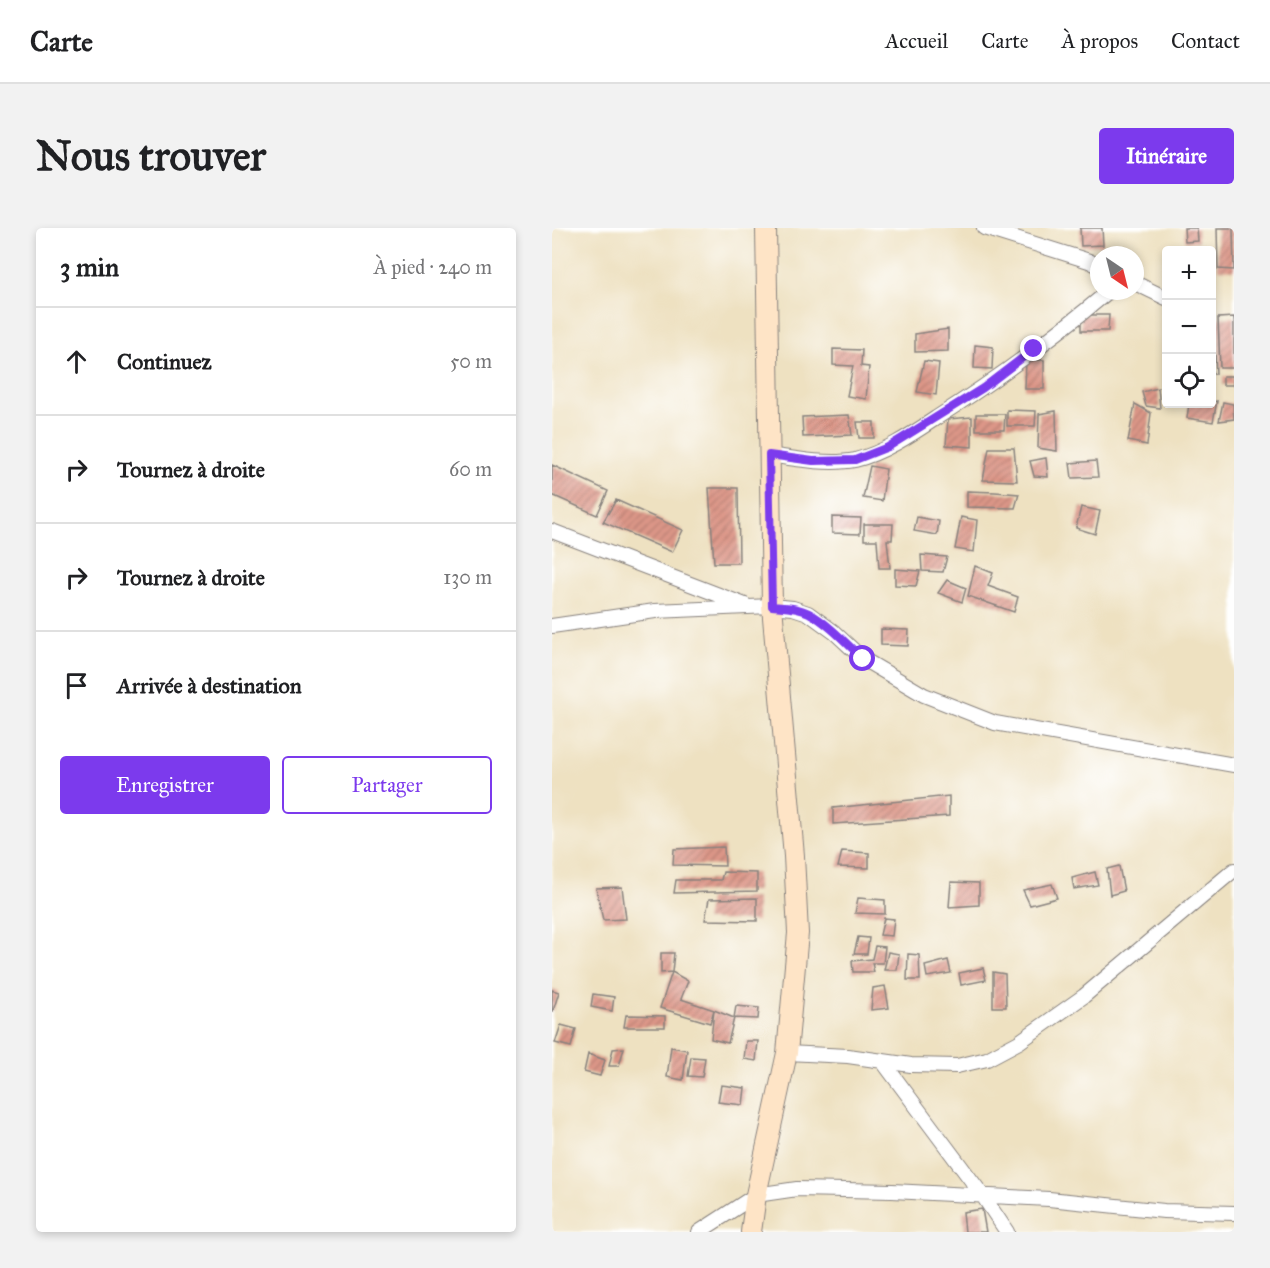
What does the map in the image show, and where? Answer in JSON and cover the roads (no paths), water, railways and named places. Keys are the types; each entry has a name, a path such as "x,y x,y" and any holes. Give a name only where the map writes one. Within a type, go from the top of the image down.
{"main road":[{"path":"752,1232 756,1195 787,1053 798,933 794,856 772,606 766,228"}],"street":[{"path":"984,228 1090,263"},
{"path":"1144,288 1162,296"},
{"path":"769,455 813,461 855,460 888,447 983,388 1098,300"},
{"path":"552,531 749,606"},
{"path":"552,626 655,610 749,606 793,608 808,613 834,632 863,659 924,695 995,723 1234,765"},
{"path":"787,1053 957,1066 987,1059 1011,1046 1084,996 1234,870"},
{"path":"883,1062 983,1196 1007,1232"},
{"path":"699,1232 756,1195 797,1190 892,1191 1049,1198 1164,1211 1234,1213"}]}
